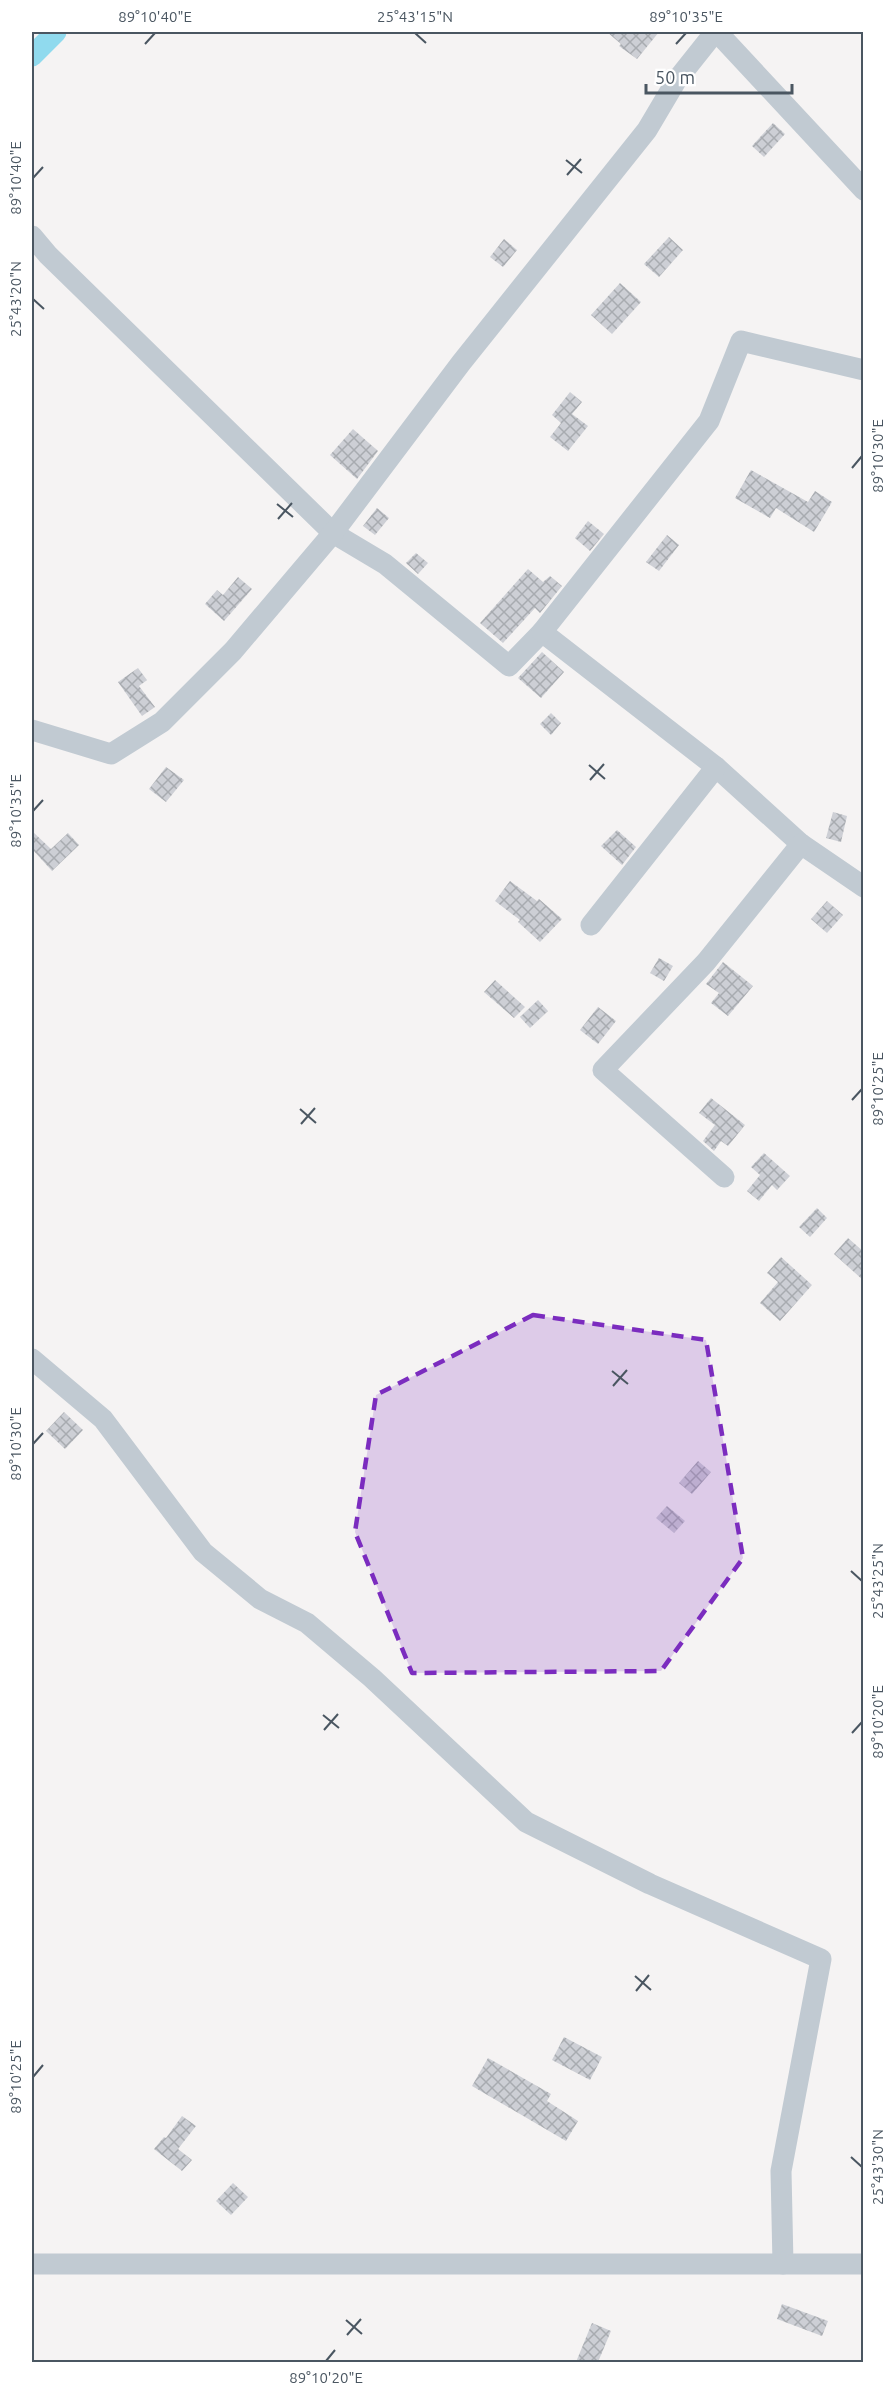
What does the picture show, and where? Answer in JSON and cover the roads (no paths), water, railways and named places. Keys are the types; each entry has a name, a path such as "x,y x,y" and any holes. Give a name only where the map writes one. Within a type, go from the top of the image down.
{"street":[{"path":"32,730 111,754 162,722 233,651 333,533 461,363 647,130 676,81 716,32 864,190"},
{"path":"32,236 48,255 333,533 385,564 509,666 542,632 709,421 741,341 864,370"},
{"path":"542,632 716,767 801,844 864,887"},
{"path":"591,925 716,767"},
{"path":"724,1178 603,1070 706,962 801,844"},
{"path":"32,1359 103,1419 203,1552 260,1599 307,1623 372,1678 526,1822 650,1884 821,1959 781,2171 783,2264"},
{"path":"32,2264 864,2264"}],"waterway":[{"path":"32,56 56,32"}]}
